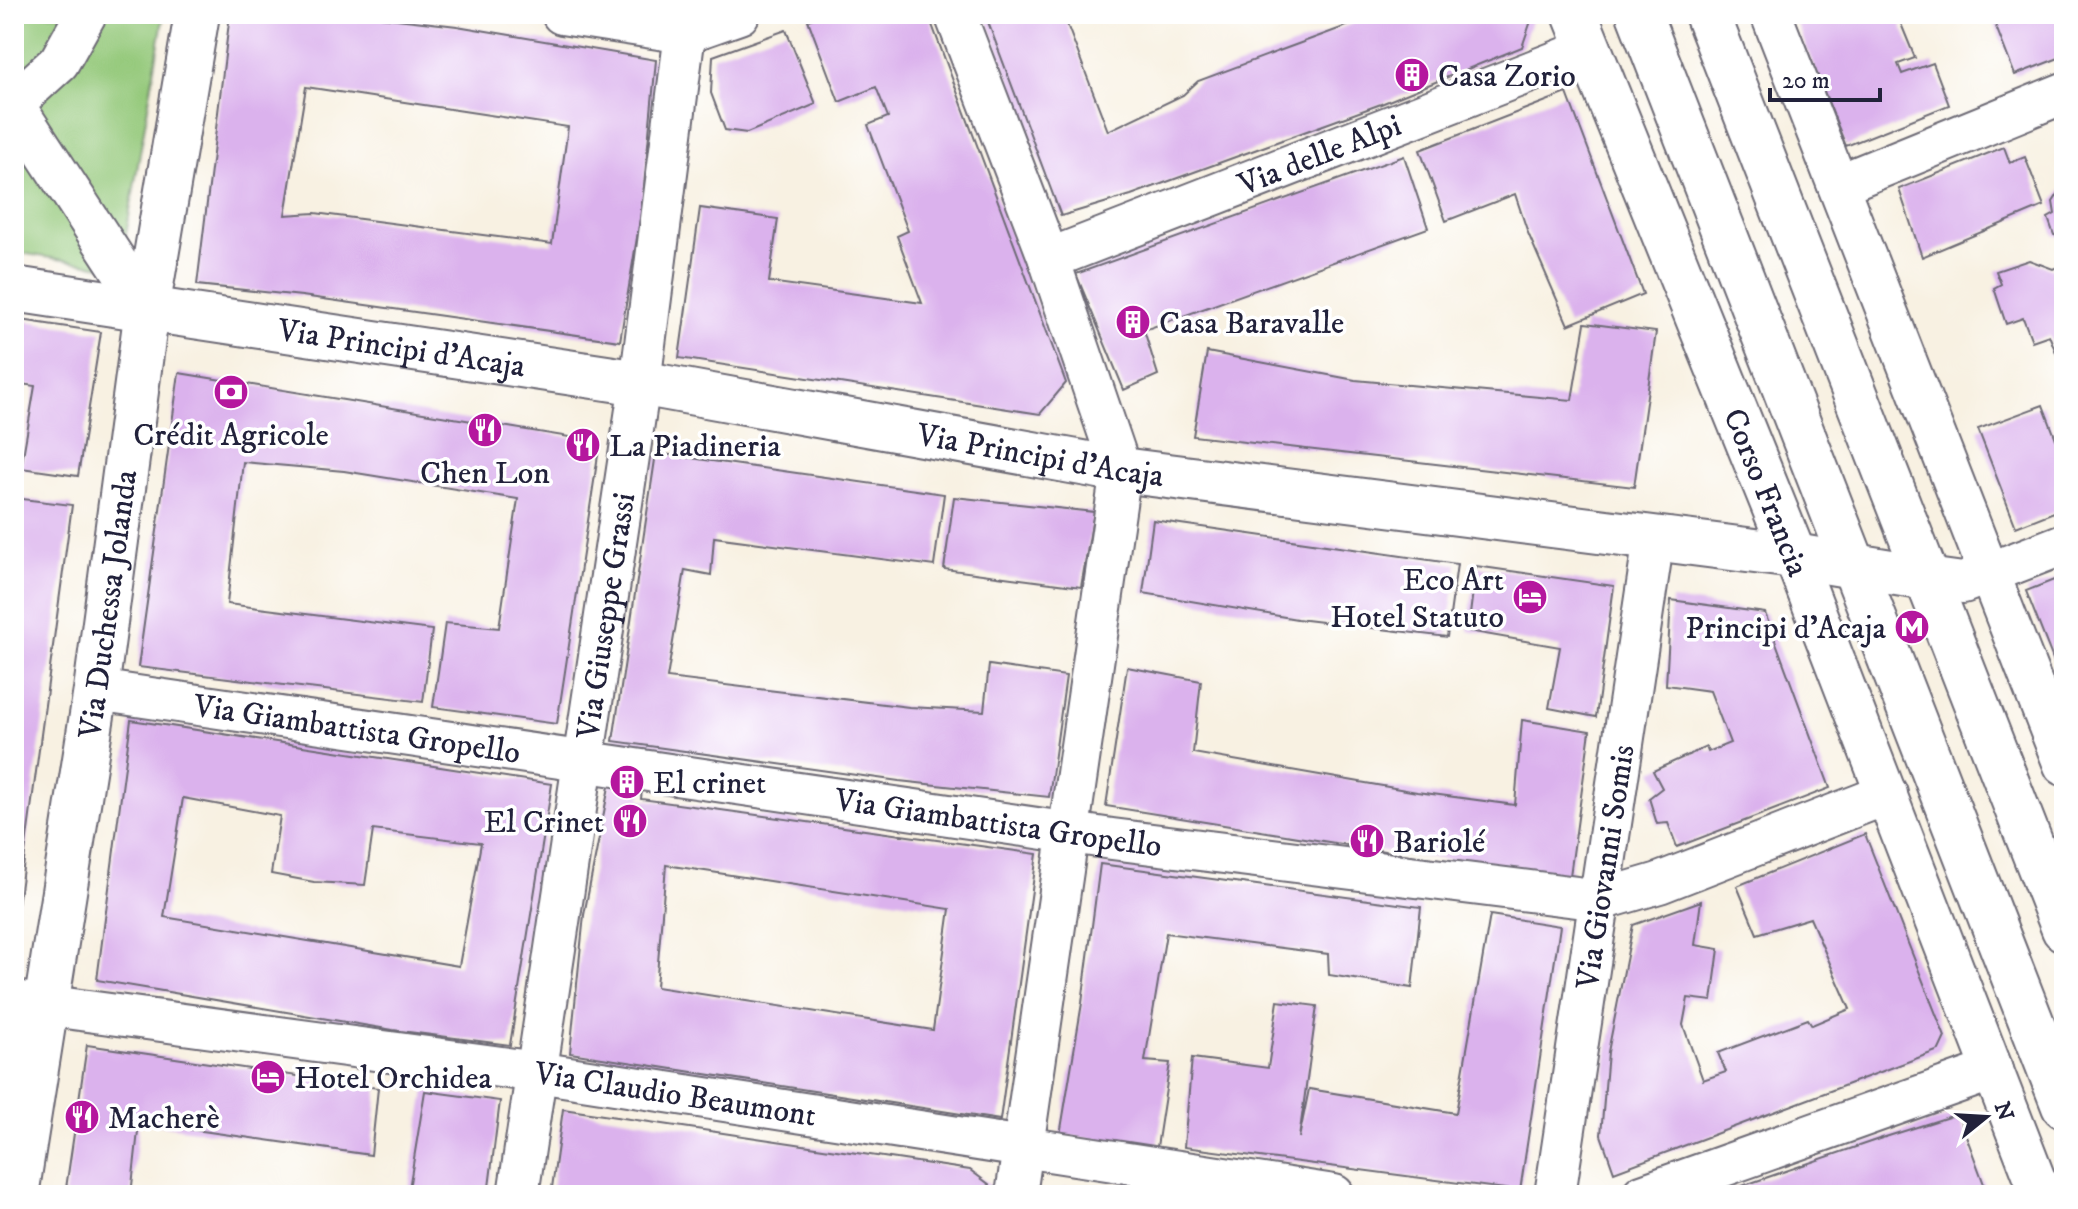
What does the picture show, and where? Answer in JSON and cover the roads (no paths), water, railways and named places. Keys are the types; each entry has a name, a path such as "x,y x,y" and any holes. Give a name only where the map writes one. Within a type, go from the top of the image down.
{"street":[{"path":"86,14 59,62 14,104 147,309"},
{"name":"Via Duchessa Jolanda","path":"16,1195 30,1004 96,690 147,309 197,14"},
{"path":"562,14 685,33 739,14"},
{"path":"955,14 1049,259 1121,470 1016,1195"},
{"name":"Corso Francia","path":"1639,14 2064,1106"},
{"path":"1707,14 2064,929"},
{"path":"1771,14 2064,765"},
{"name":"Via delle Alpi","path":"1049,259 1582,32"},
{"name":"Corso Francia","path":"1582,32 1794,556 2041,1195"},
{"name":"Via Giuseppe Grassi","path":"518,1195 586,760 640,383 685,33"},
{"path":"1838,185 2064,93"},
{"name":"Via Principi d'Acaja","path":"14,289 640,383 1121,470 1794,556 1963,583 2064,544"},
{"name":"Via Giovanni Somis","path":"1555,1195 1654,538"},
{"name":"Via Giambattista Gropello","path":"96,690 1069,833 1601,900 1659,883 1887,794"},
{"name":"Via Claudio Beaumont","path":"30,1004 537,1072 1334,1195"},
{"path":"1642,1195 1993,1070"}],"place":[{"name":"Casa Zorio","path":"1412,75"},
{"name":"Casa Baravalle","path":"1133,322"},
{"name":"Crédit Agricole","path":"231,392"},
{"name":"Chen Lon","path":"485,430"},
{"name":"La Piadineria","path":"583,445"},
{"name":"Eco Art Hotel Statuto","path":"1530,597"},
{"name":"Principi d'Acaja","path":"1912,627"},
{"name":"El crinet","path":"627,782"},
{"name":"El Crinet","path":"630,821"},
{"name":"Bariolé","path":"1367,841"},
{"name":"Hotel Orchidea","path":"268,1077"},
{"name":"Macherè","path":"82,1117"}]}
